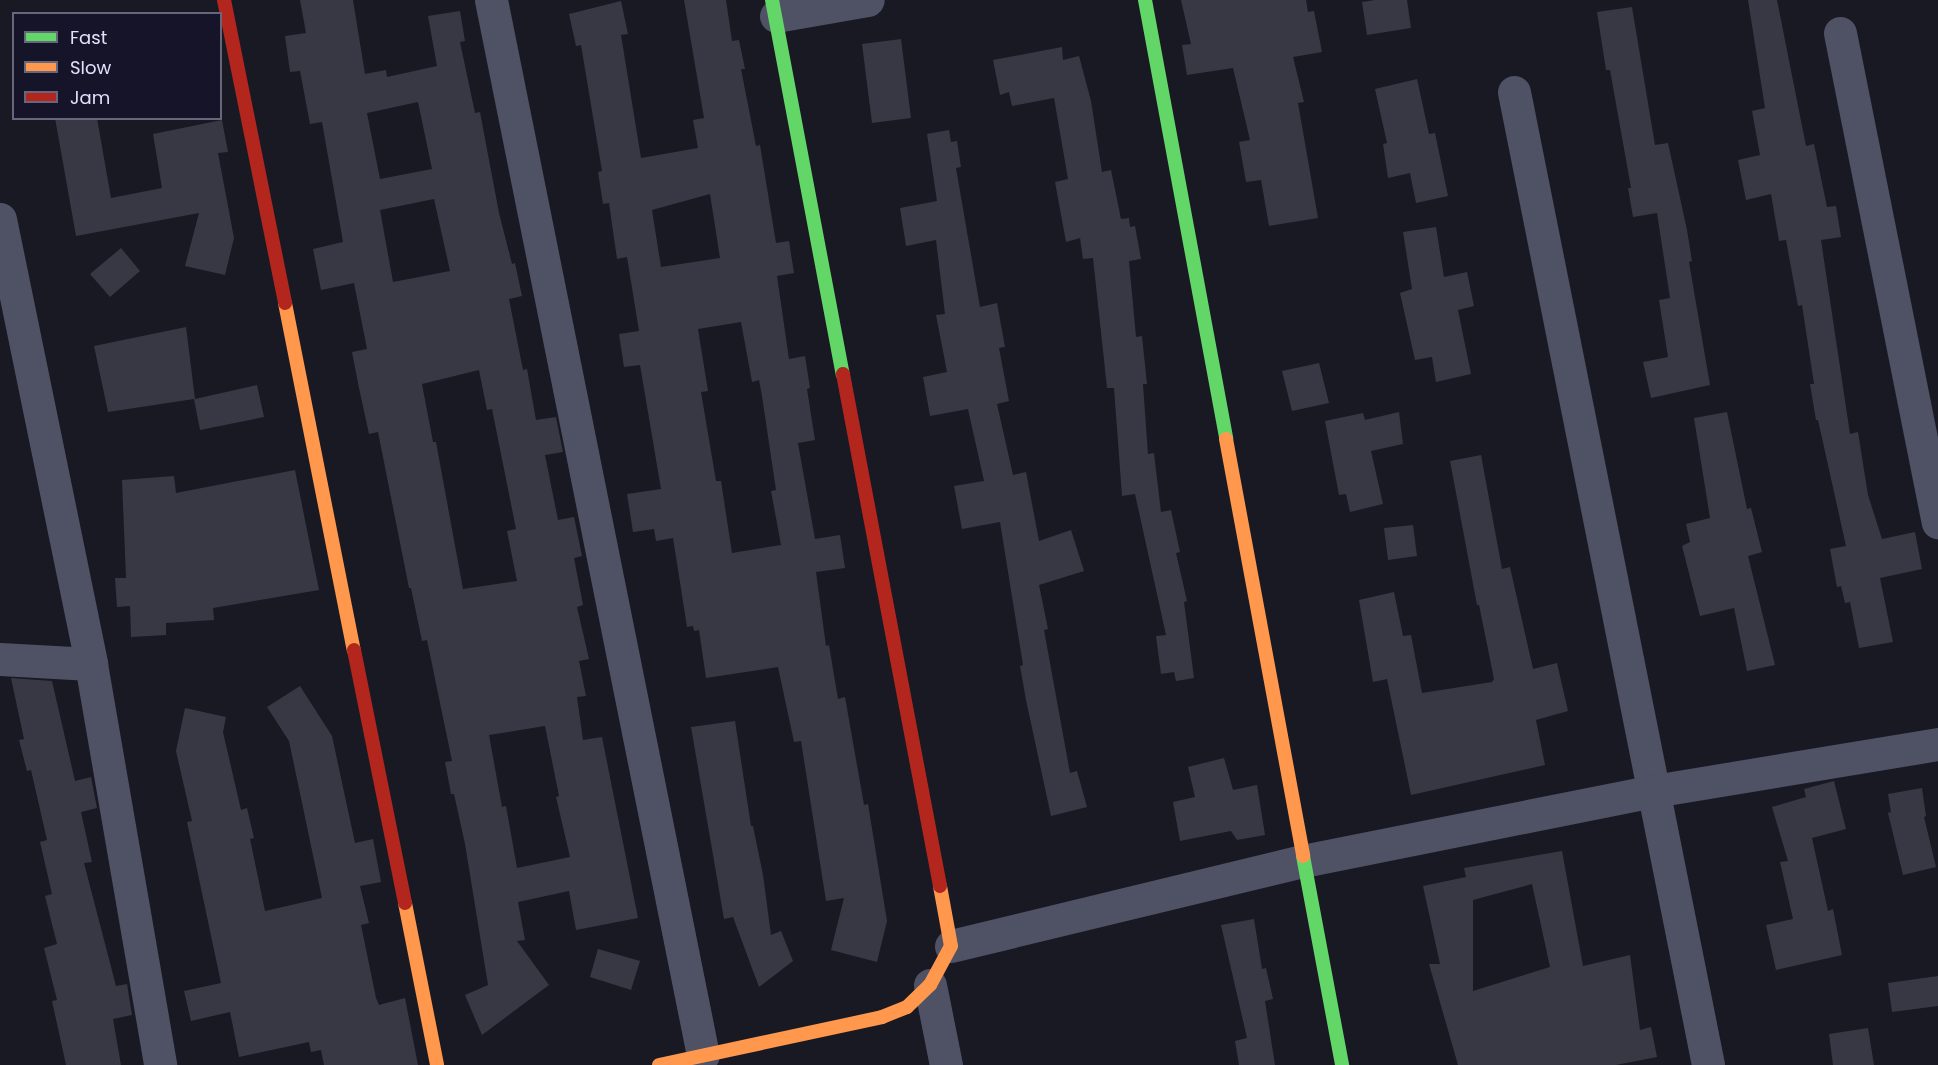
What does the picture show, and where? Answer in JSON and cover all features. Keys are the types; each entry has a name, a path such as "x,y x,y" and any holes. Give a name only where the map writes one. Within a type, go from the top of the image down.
{"street":[{"path":"224,0 437,1065"},
{"path":"491,0 703,1055"},
{"path":"659,1065 882,1017 907,1007 930,985 951,946 774,8 868,0"},
{"path":"1145,0 1342,1065"},
{"path":"1840,33 1938,522"},
{"path":"1514,92 1708,1065"},
{"path":"0,219 91,664 160,1065"},
{"path":"0,659 91,664"},
{"path":"951,946 1303,861 1654,791 1938,744"},
{"path":"930,985 946,1065"}],"building":[{"path":"300,0 353,0 365,74 386,70 387,77 437,66 428,16 460,11 465,41 460,42 475,113 480,112 499,213 512,264 515,263 522,296 509,299 523,370 527,369 536,420 556,417 563,452 545,455 558,520 574,517 582,556 574,558 583,605 577,607 589,659 579,661 586,696 577,697 583,740 602,737 638,918 576,930 569,891 518,902 525,940 517,941 549,985 482,1035 465,995 488,985 465,844 445,762 452,761 427,640 422,641 411,588 409,588 378,432 369,434 359,388 352,352 367,349 354,283 321,290 313,249 343,242 322,122 310,124 300,71 290,72 285,36 306,33","holes":["418,102 432,169 380,179 367,113","434,199 450,271 393,282 380,210","479,370 487,410 492,409 516,529 507,531 517,581 463,589 436,442 433,442 422,384","545,726 559,796 556,797 570,857 517,868 506,806 502,807 489,735"]},
{"path":"684,0 726,0 732,41 739,40 745,69 741,69 756,146 760,145 776,243 789,241 794,273 777,276 789,359 805,356 810,388 807,389 815,440 798,443 815,539 840,535 845,568 816,572 826,646 829,645 838,699 845,697 864,805 868,804 887,921 877,962 831,950 844,898 826,901 801,741 794,742 778,667 706,678 699,630 694,631 693,626 687,627 673,538 656,541 654,529 633,532 627,494 661,489 640,365 624,367 619,334 639,331 627,257 617,259 609,203 603,204 598,172 602,171 581,45 576,46 569,14 621,1 628,34 621,35 641,158 698,148 693,120 704,118","holes":["710,194 720,258 661,267 652,210","741,322 752,382 759,380 762,396 776,490 771,491 781,545 732,553 721,481 716,481 701,392 708,391 698,329"]},
{"path":"1181,0 1306,0 1308,12 1314,11 1322,52 1293,57 1304,102 1298,103 1318,218 1269,226 1261,180 1246,182 1239,142 1250,140 1233,68 1187,75 1182,45 1191,44"},
{"path":"1407,0 1411,28 1367,35 1362,2"},
{"path":"1748,0 1777,0 1806,146 1814,144 1827,207 1836,206 1841,237 1821,240 1850,434 1858,432 1868,495 1882,539 1915,532 1922,569 1880,578 1893,642 1859,648 1850,602 1845,603 1841,586 1837,587 1830,549 1846,546 1818,420 1816,420 1810,384 1814,384 1802,305 1798,306 1786,240 1779,241 1771,194 1746,200 1738,160 1760,155 1752,111 1765,108"},
{"path":"1632,7 1655,145 1668,143 1687,230 1692,261 1689,262 1710,385 1651,398 1643,362 1668,357 1659,300 1670,298 1657,213 1633,217 1628,188 1631,188 1610,70 1606,70 1597,12"},
{"path":"901,39 911,118 872,123 862,44"},
{"path":"1062,47 1063,60 1079,56 1091,101 1102,172 1111,170 1121,219 1129,218 1130,227 1135,226 1141,259 1129,261 1136,337 1142,336 1147,384 1143,384 1148,454 1154,453 1161,512 1171,510 1180,552 1176,553 1187,601 1184,602 1194,678 1176,681 1174,672 1161,674 1156,636 1166,635 1135,494 1122,496 1114,388 1107,388 1093,258 1083,259 1080,238 1066,242 1055,182 1068,179 1054,98 1012,106 1009,92 1000,95 993,60"},
{"path":"1417,79 1429,134 1435,133 1448,196 1416,203 1410,173 1388,178 1383,144 1387,143 1375,89"},
{"path":"55,120 97,120 111,198 162,188 153,134 222,120 228,152 218,153 234,238 225,275 185,266 199,213 76,236"},
{"path":"949,130 951,142 957,141 961,167 956,168 980,307 997,303 1005,347 999,348 1009,401 997,404 1013,475 1026,472 1039,541 1071,530 1084,571 1039,585 1048,629 1044,630 1070,773 1077,771 1087,807 1051,816 1020,666 1023,665 1000,522 962,529 954,486 984,481 968,409 930,416 923,377 947,372 936,315 945,314 936,240 906,246 900,208 937,201 927,134"},
{"path":"1436,227 1444,277 1467,272 1474,306 1458,310 1471,374 1436,382 1432,357 1415,360 1400,293 1412,289 1403,232"},
{"path":"121,248 140,271 110,297 90,274"},
{"path":"186,327 195,399 257,385 264,417 200,430 194,399 108,412 94,346"},
{"path":"1319,363 1329,403 1292,411 1282,371"},
{"path":"1399,412 1403,444 1371,451 1383,504 1350,512 1346,494 1339,495 1325,421 1363,413 1365,420"},
{"path":"1727,412 1747,509 1751,508 1762,552 1748,556 1775,665 1747,671 1734,608 1700,616 1682,546 1690,542 1686,524 1710,518 1694,418"},
{"path":"1481,455 1502,569 1510,567 1533,669 1557,663 1568,711 1536,720 1545,765 1411,795 1387,679 1373,682 1359,600 1394,592 1403,636 1411,635 1422,693 1492,682 1494,679 1479,605 1477,605 1450,461"},
{"path":"295,470 319,590 213,608 214,620 166,623 166,635 131,637 130,606 117,607 115,578 126,578 122,480 174,476 176,493"},
{"path":"1413,525 1417,556 1388,560 1384,528"},
{"path":"11,678 52,681 75,781 91,777 97,808 81,812 92,862 84,863 116,986 127,984 132,1015 113,1019 121,1065 66,1065 52,1001 57,1000 44,948 57,944 45,896 52,894 40,842 47,840 31,770 27,771 19,740 24,739"},
{"path":"300,686 332,736 355,843 373,839 381,882 360,886 369,923 361,925 376,998 379,1005 405,998 418,1065 324,1065 321,1050 311,1052 309,1042 239,1057 230,1012 191,1021 184,991 221,983 187,822 192,821 176,751 185,708 226,717 223,732 241,810 247,808 254,838 250,839 265,911 322,898 289,741 267,707"},
{"path":"735,721 751,826 753,826 763,875 771,935 781,931 793,961 759,987 733,917 724,919 691,727"},
{"path":"1224,758 1233,790 1257,785 1265,835 1237,840 1231,831 1180,841 1173,802 1195,797 1188,767"},
{"path":"1834,781 1846,829 1812,838 1828,911 1833,909 1842,955 1776,970 1766,925 1793,919 1780,862 1788,861 1772,807 1806,797 1804,789"},
{"path":"1922,788 1926,816 1924,817 1936,867 1903,875 1888,813 1891,812 1888,794"},
{"path":"1562,851 1583,966 1630,955 1640,1030 1651,1027 1657,1057 1616,1065 1458,1065 1429,964 1440,964 1423,886 1466,877 1464,868","holes":["1532,884 1550,967 1473,991 1473,900"]},
{"path":"1254,919 1262,969 1266,968 1273,999 1265,1001 1275,1065 1239,1065 1235,1041 1247,1038 1221,925"},
{"path":"598,949 640,961 631,990 590,977"},
{"path":"1938,976 1938,1006 1892,1012 1888,983"},
{"path":"1868,1028 1874,1065 1833,1065 1829,1034"}],"traffic: fast":[{"path":"772,0 843,374"},
{"path":"1145,0 1226,439"},
{"path":"1303,856 1342,1065"}],"traffic: slow":[{"path":"285,303 354,650"},
{"path":"1226,439 1303,856"},
{"path":"659,1065 882,1017 907,1007 930,985 951,946 940,886"},
{"path":"405,903 437,1065"}],"traffic: jam":[{"path":"224,0 285,303"},
{"path":"843,374 940,886"},
{"path":"354,650 405,903"}]}
